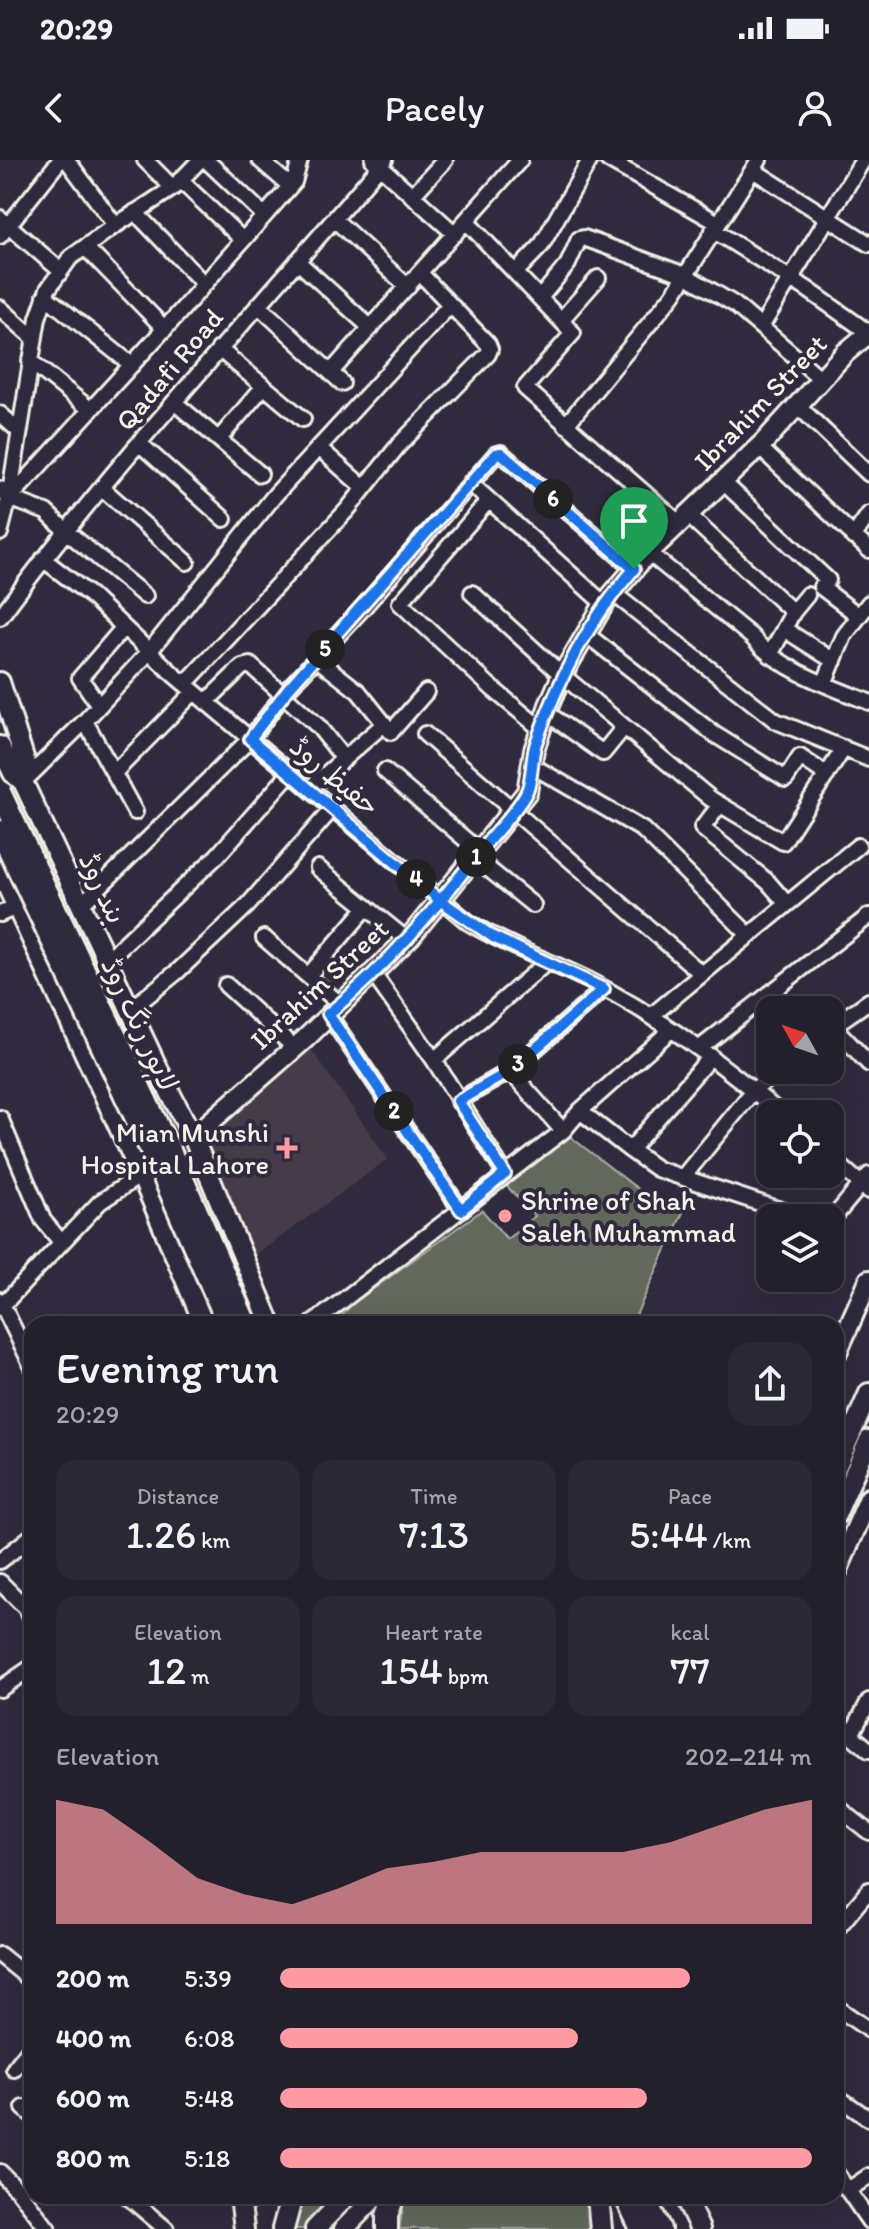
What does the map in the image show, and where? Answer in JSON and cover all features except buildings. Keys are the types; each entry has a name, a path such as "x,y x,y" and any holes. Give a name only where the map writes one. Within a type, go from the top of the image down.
{"highway":[{"name":"لاہور رنگ روڈ","path":"0,792 179,1170 243,1316"},
{"name":"لاہور رنگ روڈ","path":"0,831 164,1178 224,1316"},
{"path":"283,2229 290,2204"},
{"path":"387,2229 391,2204"},
{"path":"599,2204 601,2229"},
{"path":"629,2204 641,2229"},
{"path":"649,2204 660,2229"}],"main road":[{"name":"Ibrahim Street","path":"193,1137 374,975 441,901 527,792 544,721 562,675 608,599 649,553 759,447 820,378 869,333"},
{"name":"بند روڈ","path":"0,682 27,767 23,782"},
{"name":"بند روڈ","path":"0,746 13,773 23,782 193,1137 268,1316"},
{"path":"0,871 8,910 141,1175 201,1316"},
{"path":"844,1337 869,1280"},
{"path":"844,1450 869,1393"},
{"path":"844,1497 869,1440"},
{"path":"844,1556 869,1498"},
{"path":"241,2204 244,2229"},
{"path":"315,2229 339,2204"},
{"path":"344,2229 368,2204"},
{"path":"688,2204 700,2229"}],"street":[{"path":"60,160 3,227 61,271"},
{"path":"67,160 115,225"},
{"path":"145,160 243,240"},
{"path":"0,533 34,338 45,296 70,258 176,184 203,160 264,215"},
{"path":"260,160 290,186"},
{"path":"5,494 91,410 165,329 294,182 300,160"},
{"path":"412,196 445,160"},
{"path":"258,305 337,378 371,328 520,160"},
{"path":"516,272 541,246 590,160"},
{"path":"608,160 715,226 869,333"},
{"path":"761,327 867,160"},
{"path":"379,162 455,234"},
{"name":"Qadafi Road","path":"0,617 43,559 139,443 334,219 379,162"},
{"path":"566,425 673,295 756,165 869,244"},
{"path":"135,212 204,284"},
{"path":"334,219 408,287"},
{"path":"466,221 573,333 525,388 793,612"},
{"path":"540,298 568,264 579,239 685,275 734,304 820,378"},
{"path":"85,247 165,329"},
{"path":"297,261 371,328"},
{"path":"114,773 195,692 398,446 488,354 488,344 420,273"},
{"path":"561,320 598,278"},
{"path":"45,296 132,365"},
{"path":"23,782 149,652 275,495 450,305"},
{"path":"0,308 34,338"},
{"path":"219,349 303,419"},
{"path":"30,361 91,410"},
{"path":"219,439 264,386"},
{"path":"174,402 260,474"},
{"path":"797,405 869,474"},
{"path":"0,414 19,431"},
{"path":"139,443 224,519"},
{"path":"318,447 364,488"},
{"path":"759,447 869,550"},
{"path":"80,906 250,739 284,694 496,454 501,453 634,569"},
{"path":"723,482 828,580 821,587 859,616"},
{"path":"470,483 608,599 776,721 869,759"},
{"path":"102,488 187,562"},
{"path":"5,494 46,512 145,596"},
{"path":"489,500 400,603 493,689 544,721 603,753 624,727"},
{"path":"853,537 869,514"},
{"path":"649,553 770,655 824,684 869,702"},
{"name":"حفیظ روڈ","path":"43,559 91,596 149,652 441,901 493,937 604,989 651,1016 706,1052 765,1100"},
{"path":"472,593 562,675 720,805 783,842 844,748"},
{"path":"770,655 793,612 807,595"},
{"path":"824,684 844,636 869,603"},
{"path":"99,705 80,678 123,628"},
{"path":"784,629 834,661"},
{"path":"586,634 714,734 786,779 800,757 827,775"},
{"path":"316,658 359,692 391,732 426,692"},
{"path":"195,692 246,664 318,726 344,759"},
{"path":"85,721 135,812"},
{"path":"310,788 384,724"},
{"path":"425,734 702,974"},
{"path":"531,765 643,830 749,935"},
{"path":"385,771 533,905"},
{"path":"107,960 217,856 291,772"},
{"path":"720,805 702,828 768,882 787,904"},
{"path":"130,1010 178,971 248,905 333,808"},
{"path":"0,842 43,823"},
{"path":"651,1016 858,846"},
{"path":"318,868 407,940"},
{"path":"308,976 367,907"},
{"path":"630,1150 706,1052 869,916"},
{"path":"264,938 308,976 334,1009 461,1210"},
{"path":"434,1060 547,962"},
{"path":"374,975 434,1060 505,1174"},
{"path":"226,985 295,1048"},
{"path":"458,1101 510,1071 604,989"},
{"path":"844,1018 869,1001"},
{"path":"322,1316 563,1131 580,1111 671,1030"},
{"path":"844,1040 869,1064"},
{"path":"510,1071 563,1131"},
{"path":"683,1177 762,1084"},
{"path":"580,1111 657,1169 763,1204"},
{"path":"0,1118 43,1220 61,1242"},
{"path":"844,1167 866,1183 844,1207"},
{"path":"24,1350 1,1304 100,1202 141,1175"},
{"path":"0,1561 24,1542"},
{"path":"0,1582 24,1609"},
{"path":"0,1689 24,1672"},
{"path":"851,1735 869,1701"},
{"path":"844,1732 869,1750"},
{"path":"844,1811 866,1823"},
{"path":"844,1920 869,1890"},
{"path":"0,1955 24,1974"},
{"path":"844,2013 869,2030"},
{"path":"14,2069 24,2056"},
{"path":"844,2102 869,2119"},
{"path":"0,2172 24,2198"},
{"path":"848,2190 869,2176"},
{"path":"844,2184 869,2221"},
{"path":"29,2204 48,2229"},
{"path":"136,2204 166,2229"}],"shaded area":[{"name":"Mian Munshi Hospital Lahore","path":"302,1036 388,1159 245,1263 190,1136"}],"green space":[{"path":"563,1131 651,1199 684,1210 636,1316 342,1316 351,1305 482,1210 507,1239 535,1216 501,1180"},
{"path":"298,2204 329,2204 305,2229 291,2229"},
{"path":"404,2204 586,2204 591,2229 399,2229"}],"place":[{"name":"Mian Munshi Hospital Lahore","path":"287,1148"},
{"name":"Shrine of Shah Saleh Muhammad","path":"505,1216"}],"route":[{"path":"634,569 501,453 496,454 288,689 250,739 441,901 468,922 517,949 604,989 510,1071 458,1101 505,1174 461,1210 328,1014 374,975 410,937 441,901 527,792 534,750 562,675 604,604 634,569"}]}
